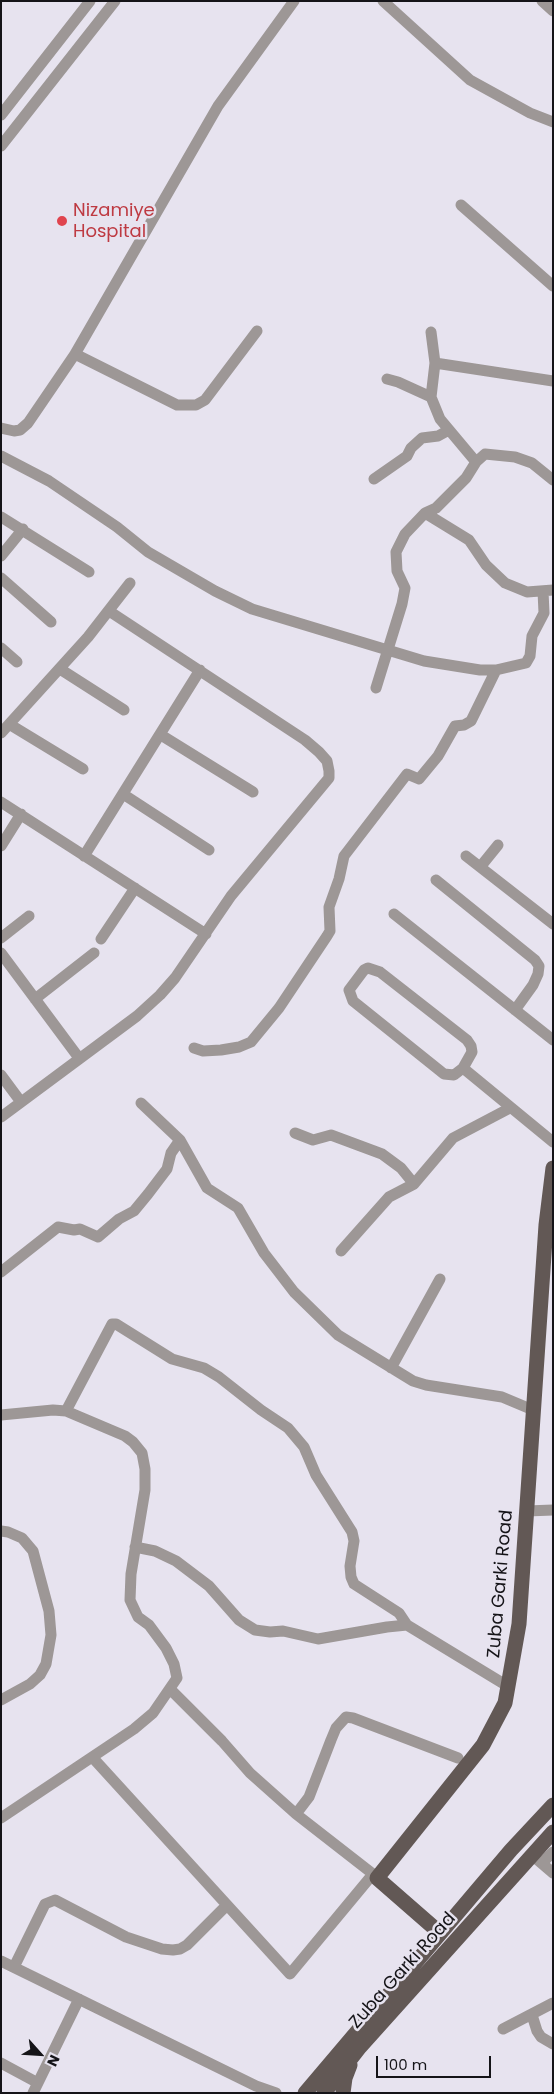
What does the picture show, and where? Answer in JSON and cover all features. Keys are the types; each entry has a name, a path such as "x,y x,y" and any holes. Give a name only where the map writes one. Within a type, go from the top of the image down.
{"main road":[{"name":"Zuba Garki Road","path":"440,1933 375,1876 483,1744 505,1702 509,1687 519,1624 546,1225 553,1168"},
{"name":"Zuba Garki Road","path":"305,2093 511,1850 553,1805"},
{"name":"Zuba Garki Road","path":"324,2093 360,2046 537,1859 553,1832"},
{"path":"343,2093 346,2072 360,2046"}],"street":[{"path":"1,115 90,1"},
{"path":"1,146 115,1"},
{"path":"1,428 14,432 20,430 28,423 75,354 218,106 294,1"},
{"path":"383,1 470,80 530,113 553,122"},
{"path":"542,1 553,12"},
{"path":"461,205 553,286"},
{"path":"75,354 177,405 196,405 205,400 257,331"},
{"path":"431,332 435,364 431,397 440,419 476,462"},
{"path":"435,364 553,382"},
{"path":"387,379 431,397"},
{"path":"374,479 407,456 411,448 422,438 438,436 449,430"},
{"path":"376,688 402,604 405,588 397,571 396,552 405,534 425,513 436,508 466,478 476,462 485,454 515,457 532,463 553,480"},
{"path":"1,456 49,481 117,527 148,552 215,591 252,609 424,661 480,670 496,670 526,663 530,656 532,636 544,613 548,591 527,592 505,583 486,565 469,540 425,513"},
{"path":"1,517 89,572"},
{"path":"1,556 23,529"},
{"path":"1,578 51,622"},
{"path":"83,769 5,728 60,669 130,583"},
{"path":"1,1117 136,1016 160,995 175,978 232,896 329,778 330,771 327,762 320,752 305,740 109,611"},
{"path":"1,648 17,662"},
{"path":"60,669 124,710"},
{"path":"84,856 200,670"},
{"path":"194,1048 203,1051 221,1050 240,1047 251,1042 279,1008 330,931 329,906 339,879 344,856 407,774 419,779 438,756 455,726 464,725 471,721 496,670"},
{"path":"161,735 253,792"},
{"path":"124,794 210,850"},
{"path":"1,802 206,934"},
{"path":"1,846 21,814"},
{"path":"481,866 498,845"},
{"path":"466,856 553,924"},
{"path":"436,880 535,960 539,966 533,985 514,1010"},
{"path":"101,939 135,888"},
{"path":"394,914 553,1040"},
{"path":"1,938 29,916"},
{"path":"1,953 79,1058"},
{"path":"35,999 94,953"},
{"path":"373,968 380,972 467,1040 472,1052 463,1068 454,1075 444,1074 353,1001 349,990 364,970 373,968"},
{"path":"463,1068 553,1142"},
{"path":"1,1075 21,1102"},
{"path":"141,1103 180,1140 207,1188 238,1208 264,1253 294,1292 338,1335 413,1381 502,1398 533,1410"},
{"path":"341,1250 389,1197 414,1184 453,1138 510,1108"},
{"path":"295,1133 313,1140 331,1135 382,1154 401,1168 414,1184"},
{"path":"1,1272 58,1227 74,1230 80,1229 98,1237 119,1219 134,1211 167,1169 171,1153 180,1140"},
{"path":"391,1368 440,1279"},
{"path":"66,1411 112,1324 116,1324 172,1359 204,1368 219,1377 261,1410 288,1428 304,1447 316,1476 352,1532 354,1541 350,1566 354,1584 399,1613 406,1625 509,1687"},
{"path":"1,1415 53,1410 66,1411 125,1436 142,1453 145,1469 145,1490 129,1588 130,1600 138,1617 149,1625 174,1664 177,1678 153,1713 134,1729 1,1818"},
{"path":"527,1511 553,1510"},
{"path":"1,1530 22,1538 33,1551 49,1611 51,1635 46,1664 40,1675 30,1684 1,1700"},
{"path":"135,1547 155,1551 176,1561 209,1586 239,1620 255,1630 283,1631 318,1640 406,1625"},
{"path":"93,1758 290,1974 375,1876 296,1814 250,1772 170,1689"},
{"path":"296,1814 309,1797 336,1728 346,1717 458,1758"},
{"path":"553,1852 537,1859 553,1873"},
{"path":"14,1967 45,1904 55,1900 126,1937 162,1949 173,1950 187,1945 226,1906"},
{"path":"1,1961 256,2086 276,2093"},
{"path":"1,2063 36,2088 79,1999"},
{"path":"503,2030 553,2003"},
{"path":"532,2015 537,2031 546,2041 553,2044"}],"place":[{"name":"Nizamiye Hospital","path":"62,221"}]}
